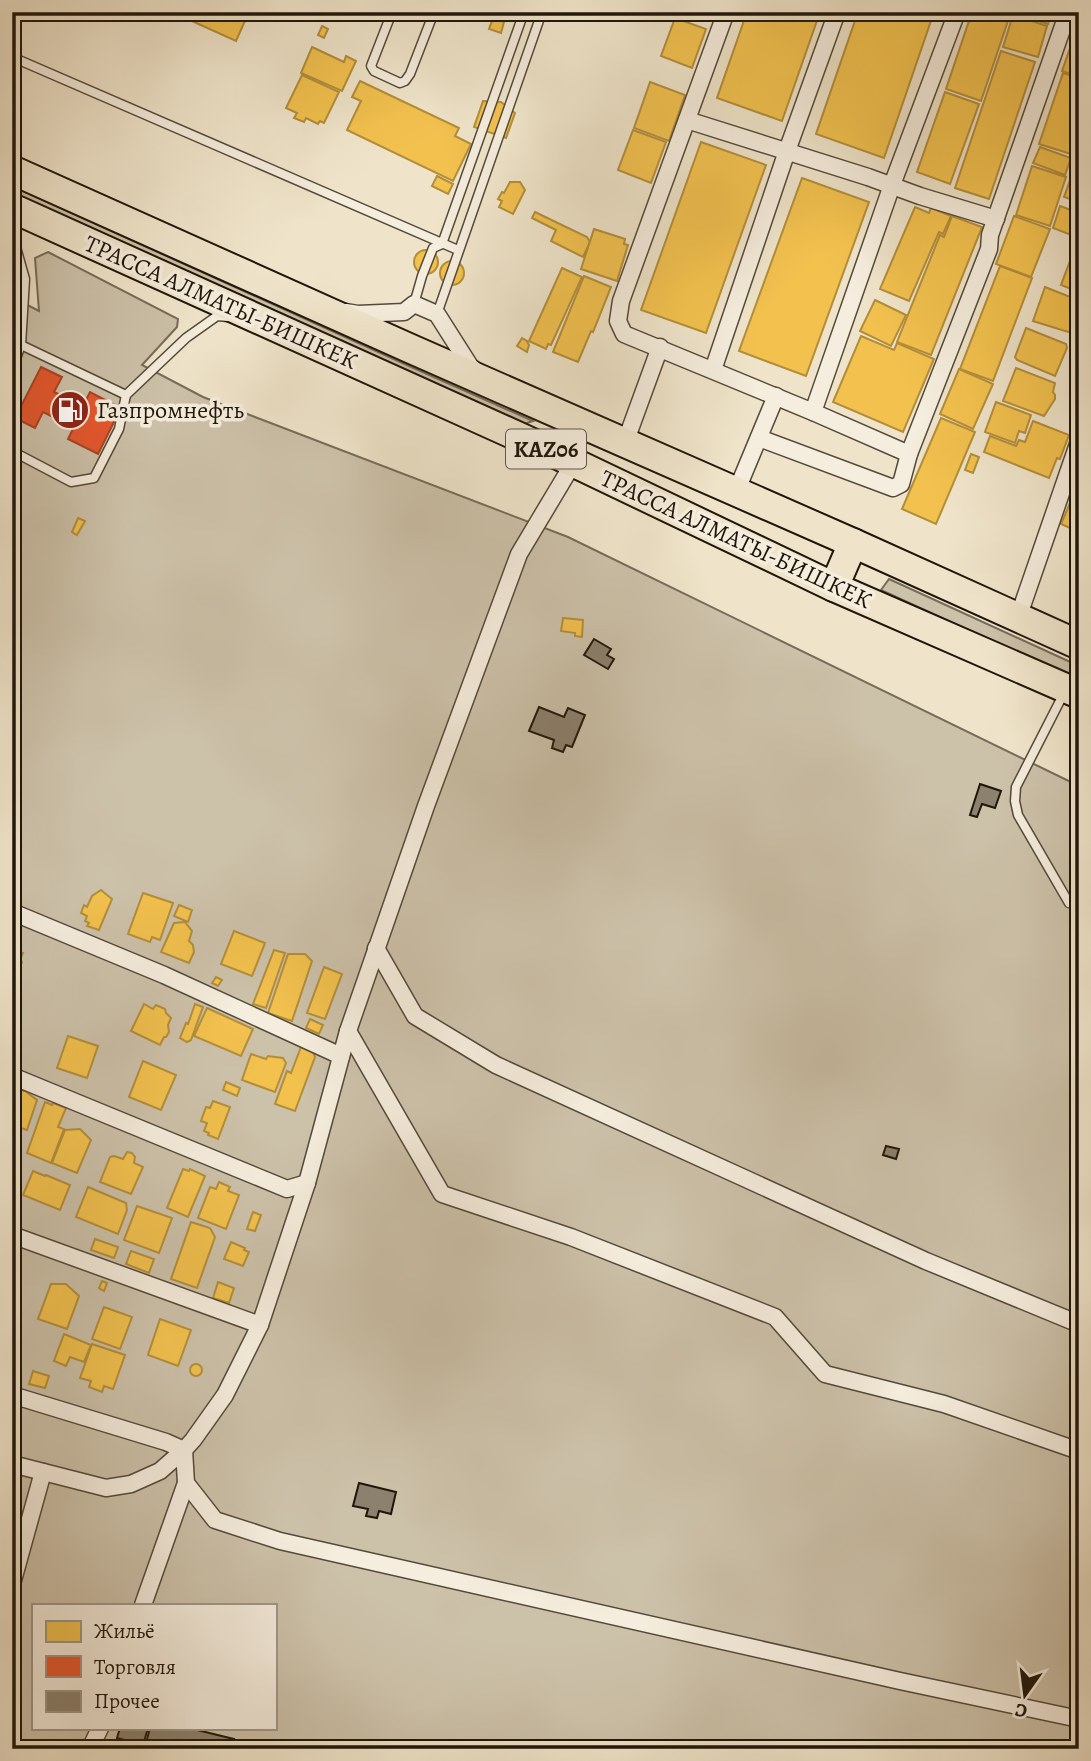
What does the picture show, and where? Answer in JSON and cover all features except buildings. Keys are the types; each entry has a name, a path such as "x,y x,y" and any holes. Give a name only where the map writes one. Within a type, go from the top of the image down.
{"highway":[{"name":"ТРАССА АЛМАТЫ-БИШКЕК","path":"12,170 1079,645"},
{"name":"ТРАССА АЛМАТЫ-БИШКЕК","path":"12,208 574,462 834,587 1073,691"},
{"path":"834,587 853,543"}],"street":[{"path":"726,12 621,301 618,321 624,334 909,454"},
{"path":"713,370 837,12"},
{"path":"813,412 892,185 957,12"},
{"path":"759,438 893,488 901,484 909,454 989,249 990,235 1068,12"},
{"path":"687,120 996,219"},
{"path":"320,309 358,314 404,312 414,304 437,314 470,366 489,383"},
{"path":"625,443 660,347"},
{"path":"736,492 776,396"},
{"path":"1018,618 1079,441"},
{"path":"12,1464 106,1488 131,1484 160,1471 184,1450 225,1395 260,1325 307,1183 348,1031 431,793 519,554 574,462"},
{"path":"12,912 164,975 341,1056"},
{"path":"376,948 415,1016 496,1065 926,1261 1079,1324"},
{"path":"348,1031 442,1194 571,1237 775,1317 825,1374 944,1404 1079,1451"},
{"path":"12,1076 287,1189 307,1183"},
{"path":"12,1236 260,1325"},
{"path":"12,1395 184,1450"},
{"path":"143,1604 186,1483 184,1450"},
{"path":"12,1584 43,1472"},
{"path":"186,1483 215,1520 280,1541 1079,1719"},
{"path":"90,1749 99,1730"}],"lane":[{"path":"392,12 371,66 374,71 400,83 410,74 434,12"},
{"path":"414,304 433,248 442,244 523,12"},
{"path":"437,314 542,12"},
{"path":"12,57 458,250"},
{"path":"12,233 25,279 21,345 12,370"},
{"path":"12,451 71,482 94,478 119,429 126,395 187,338 217,316 260,320"},
{"path":"21,345 126,395"},
{"path":"1069,903 1018,815 1015,801 1016,787 1073,691"}],"shaded area":[{"path":"12,186 533,421 521,425 12,198"},
{"path":"48,252 178,319 177,327 142,365 203,397 568,537 1079,786 1079,1749 12,1749 12,297 39,311 35,258"},
{"path":"889,579 1079,666 1079,681 881,590"}],"place":[{"name":"Газпромнефть","path":"70,410"}]}
